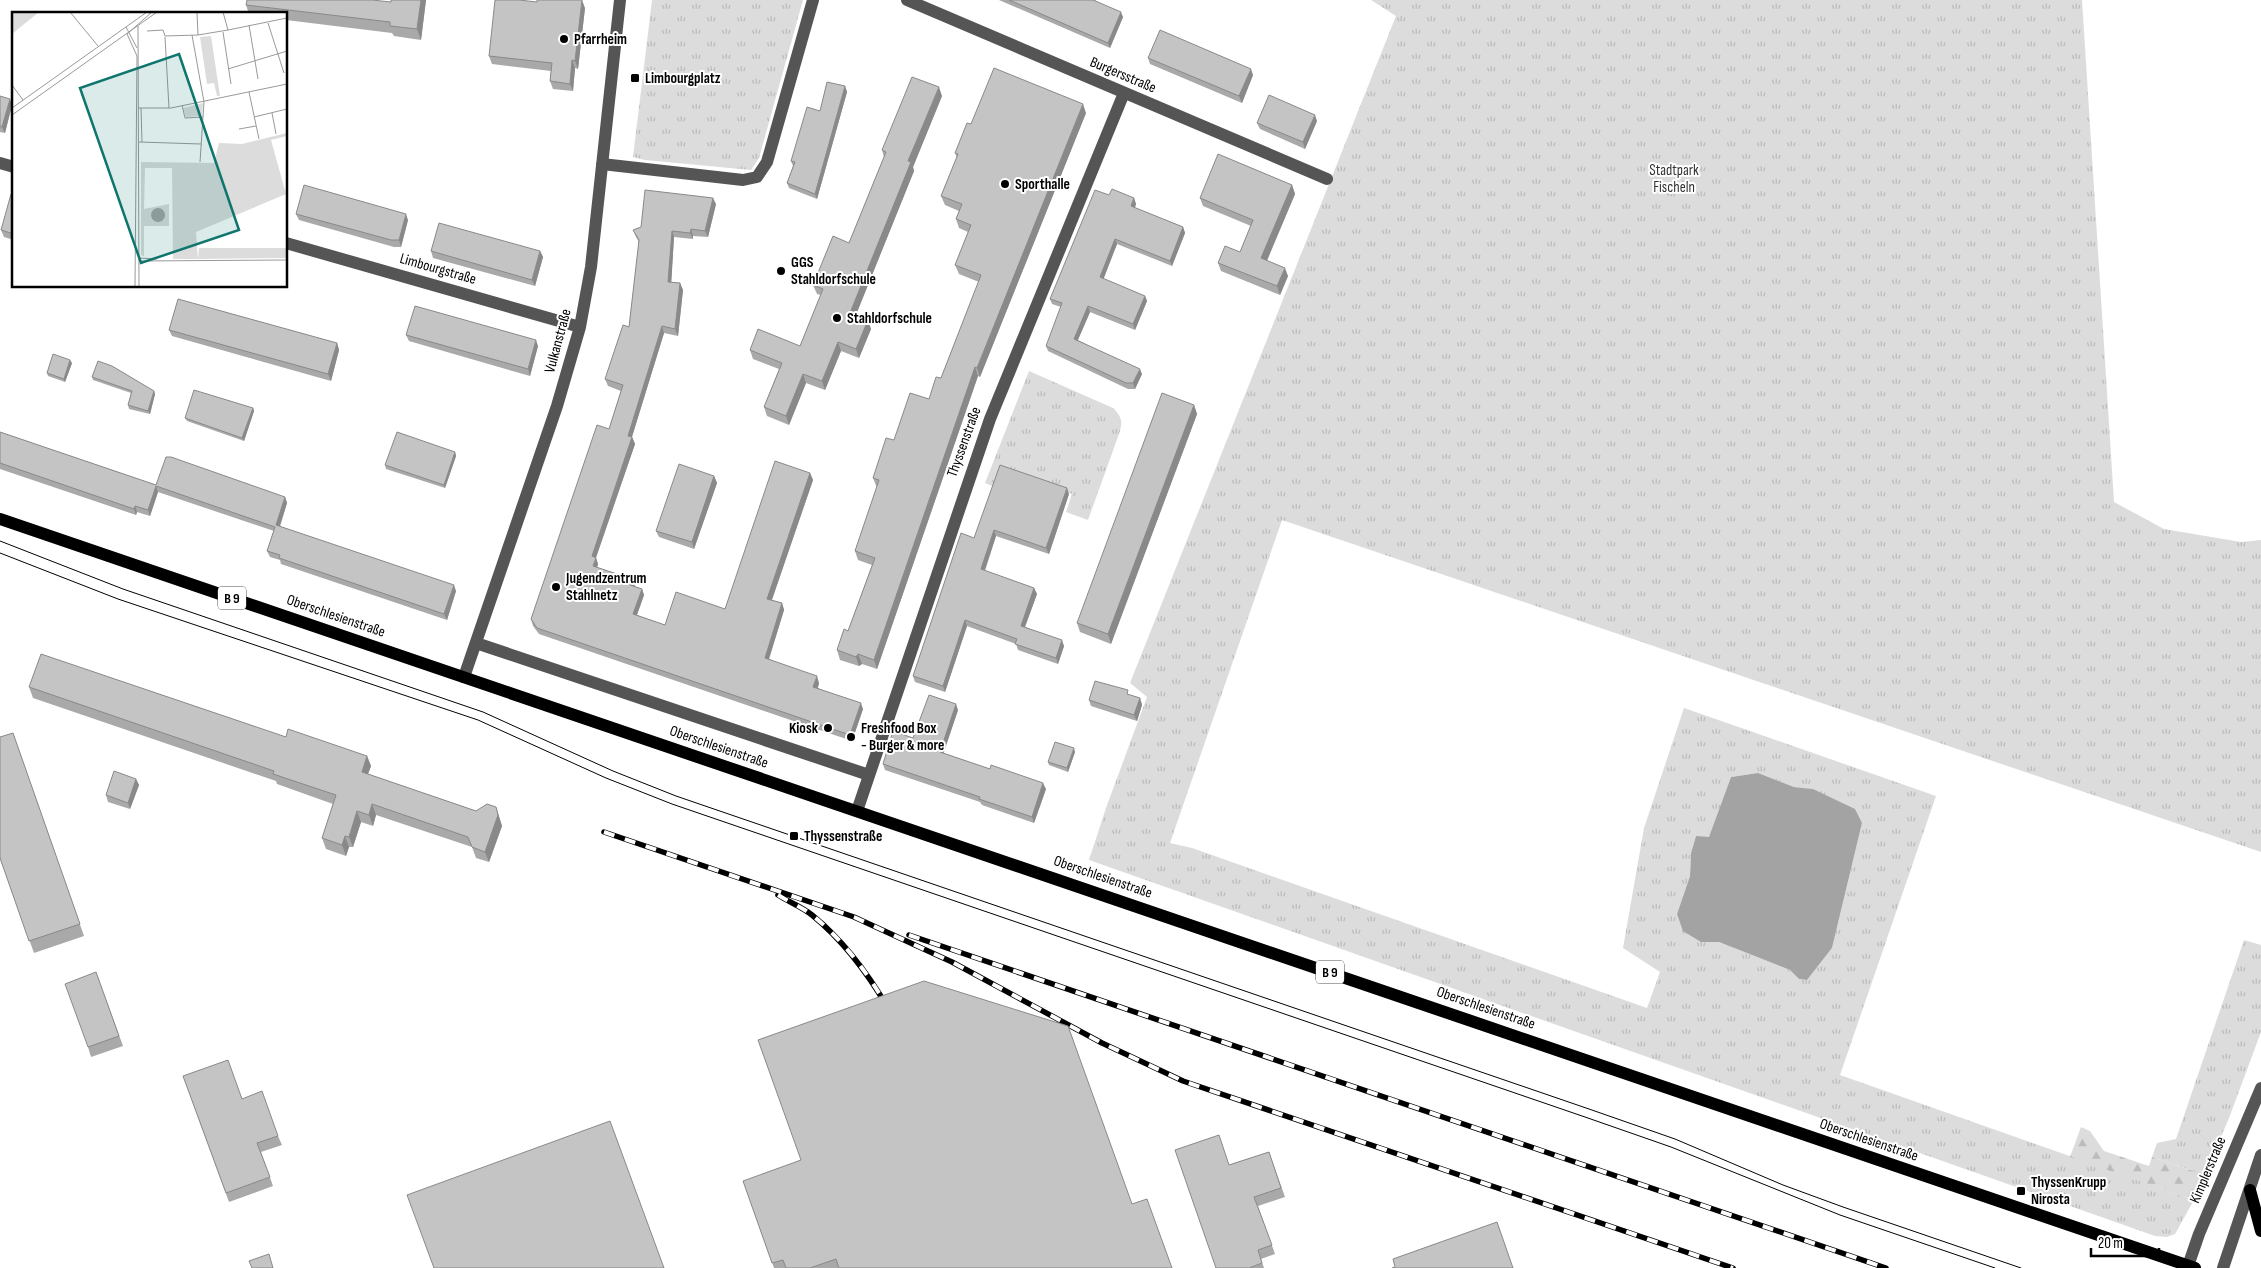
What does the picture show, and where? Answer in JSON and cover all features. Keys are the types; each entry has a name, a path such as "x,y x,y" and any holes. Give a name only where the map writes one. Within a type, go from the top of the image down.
{"main road":[{"name":"Oberschlesienstraße","path":"0,519 2191,1267"},
{"path":"2250,1190 2261,1231"}],"street":[{"name":"Vulkanstraße","path":"464,677 557,406 580,327 591,267 620,0"},
{"path":"602,164 743,180 757,176 768,162 813,0"},
{"name":"Burgersstraße","path":"907,0 1327,179"},
{"name":"Thyssenstraße","path":"857,811 990,418 1124,93"},
{"name":"Limbourgstraße","path":"288,245 580,327"},
{"name":"Oberschlesienstraße","path":"476,643 869,774"},
{"name":"Kimplerstraße","path":"2191,1267 2199,1234 2261,1088"},
{"path":"2223,1268 2261,1155"}],"green space":[{"name":"Limbourgplatz","path":"652,0 803,0 759,158 751,170 645,160 633,157"},
{"name":"Stadtpark Fischeln","path":"1371,0 2082,0 2114,502 2164,529 2241,542 2261,540 2261,852 1282,520 1170,843 1192,848 1647,1008 1660,972 1623,948 1644,828 1684,708 1936,796 1840,1075 2194,1200 2175,1234 2167,1237 2155,1236 1089,860 1147,697 1130,683 1396,16","holes":["1758,773 1794,787 1813,789 1862,823 1832,948 1807,980 1799,979 1790,970 1719,942 1701,942 1677,914 1690,876 1691,853 1696,836 1709,838 1731,777"]},
{"path":"1029,371 1113,408 1120,417 1121,426 1119,434 1088,520 1066,512 1072,494 1004,470 997,488 985,483"},
{"path":"2244,940 2261,945 2261,1032 2229,1118 2206,1172 2190,1170 2152,1157 2157,1143 2176,1139"},
{"path":"2081,1127 2090,1131 2104,1151 2149,1166 2152,1157 2190,1170 2206,1172 2194,1200 2070,1157"}],"shaded area":[{"path":"1758,773 1794,787 1813,789 1855,809 1862,823 1832,948 1807,980 1799,979 1790,970 1719,942 1701,942 1683,931 1677,914 1690,876 1691,853 1696,836 1709,837 1731,777"}],"building":[{"path":"247,0 372,0 391,2 391,0 421,0 417,29 390,26 390,22 246,5"},
{"path":"495,0 537,2 537,0 582,0 575,61 572,60 570,84 550,81 552,63 489,56"},
{"path":"1009,0 1093,0 1121,12 1108,43"},
{"path":"1160,30 1251,69 1239,96 1148,58"},
{"path":"994,68 1083,104 977,368 975,367 874,660 858,654 856,657 837,650 844,629 848,631 875,558 855,551 879,480 873,478 886,438 894,440 910,393 929,399 936,377 941,378 981,275 955,265 971,225 956,219 962,204 941,196 958,154 955,153 967,123 971,124"},
{"path":"912,77 939,87 908,161 911,162 850,313 868,320 856,349 838,342 822,381 803,374 786,416 764,407 782,363 750,350 758,329 800,346 823,289 813,285 833,236 849,243 886,152 882,150"},
{"path":"827,82 845,86 815,194 787,183 795,162 791,161 807,107 820,111"},
{"path":"1269,95 1315,115 1303,142 1257,123"},
{"path":"0,96 10,99 2,127 0,126"},
{"path":"1218,154 1292,185 1261,258 1285,268 1277,286 1218,263 1225,246 1240,252 1253,220 1200,198"},
{"path":"304,185 406,214 399,240 391,240 296,214"},
{"path":"1112,189 1134,198 1131,206 1183,227 1170,261 1115,239 1100,277 1145,296 1133,324 1088,306 1074,339 1140,369 1133,383 1126,383 1046,346 1062,303 1050,299 1095,190 1109,195"},
{"path":"645,190 713,198 705,231 691,229 690,233 672,231 668,282 680,283 675,329 662,326 628,436 632,437 592,556 596,558 593,566 632,579 630,585 642,589 633,614 665,625 676,592 725,609 775,461 810,473 767,599 782,603 765,658 817,676 813,687 861,703 850,735 537,628 531,619 597,425 609,429 623,385 605,379 623,325 629,327 639,240 633,230 641,227"},
{"path":"11,194 12,194 12,233 1,230"},
{"path":"439,223 540,251 532,280 431,251"},
{"path":"178,299 337,343 328,374 169,330"},
{"path":"415,306 536,340 528,369 406,335"},
{"path":"53,354 70,360 64,379 47,373"},
{"path":"98,361 112,366 154,391 148,411 128,405 132,391 92,377"},
{"path":"194,390 253,408 242,438 185,418"},
{"path":"1162,393 1194,405 1108,634 1077,623"},
{"path":"0,432 156,485 166,457 171,457 285,497 276,525 454,585 444,614 279,558 280,555 267,551 275,527 156,486 148,510 135,506 134,509 0,463"},
{"path":"397,432 455,452 444,485 385,465"},
{"path":"679,464 714,476 692,542 656,531"},
{"path":"1000,465 1067,488 1046,548 994,530 981,569 1034,588 1021,626 1062,640 1056,658 1015,644 1017,639 965,620 943,686 913,676 961,533 974,538"},
{"path":"41,654 286,737 288,729 367,756 362,772 476,811 487,804 496,807 498,815 485,852 472,847 468,837 372,804 369,815 357,811 349,837 345,836 342,845 322,838 336,795 273,774 274,771 29,687"},
{"path":"1095,681 1128,690 1127,694 1140,698 1134,715 1089,700"},
{"path":"929,695 956,704 940,752 990,769 991,765 1043,783 1032,817 883,764 893,731 913,738"},
{"path":"13,733 80,924 29,941 0,858 0,737"},
{"path":"1055,742 1074,748 1067,768 1048,762"},
{"path":"114,771 136,779 128,803 106,795"},
{"path":"96,972 119,1036 88,1047 65,984"},
{"path":"924,981 1068,1026 1132,1204 1147,1199 1172,1268 839,1268 836,1259 810,1268 786,1268 783,1260 772,1263 743,1181 801,1160 758,1040"},
{"path":"228,1060 242,1099 262,1091 278,1136 257,1143 270,1177 226,1193 183,1076"},
{"path":"610,1121 664,1268 434,1268 407,1195"},
{"path":"1219,1135 1229,1165 1269,1152 1281,1188 1254,1197 1272,1245 1258,1250 1262,1263 1249,1268 1216,1268 1175,1150"},
{"path":"1497,1222 1513,1268 1392,1268 1395,1267 1393,1259"},
{"path":"269,1254 273,1268 252,1268 249,1261"}],"tram line":[{"path":"0,541 123,589 483,712 613,771 676,796 1675,1139 1783,1185 2021,1268"},
{"path":"0,553 118,599 478,720 606,778 672,804 1671,1147 1840,1215 1995,1268"}],"railway":[{"path":"604,832 854,917 952,962 1102,1043 1183,1081 1733,1268"},
{"path":"778,895 808,912 845,946 872,982 888,1008"},
{"path":"909,935 1886,1268"}],"place":[{"name":"Pfarrheim","path":"564,39"},
{"name":"Limbourgplatz","path":"635,78"},
{"name":"Sporthalle","path":"1005,184"},
{"name":"GGS Stahldorfschule","path":"781,271"},
{"name":"Stahldorfschule","path":"837,318"},
{"name":"Jugendzentrum Stahlnetz","path":"556,587"},
{"name":"Kiosk","path":"828,728"},
{"name":"Freshfood Box - Burger & more","path":"851,737"},
{"name":"Thyssenstraße","path":"794,836"},
{"name":"ThyssenKrupp Nirosta","path":"2021,1191"}]}
